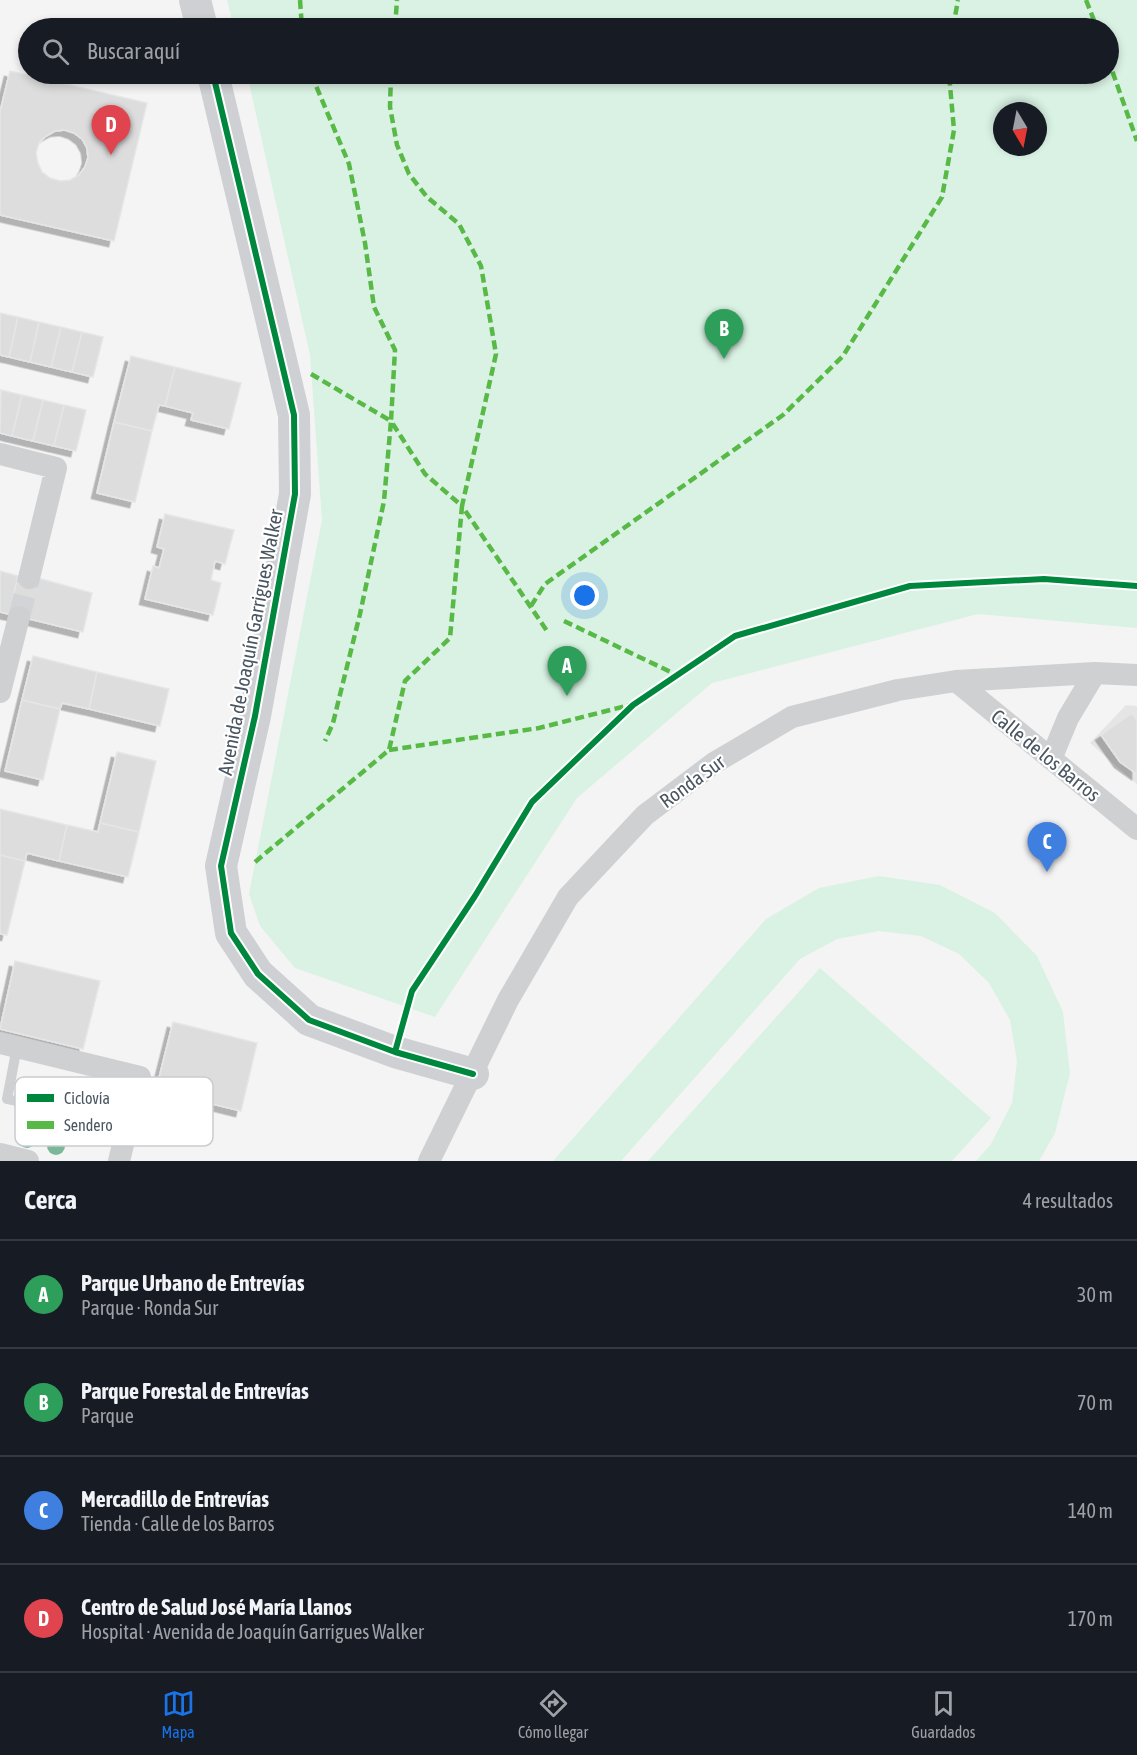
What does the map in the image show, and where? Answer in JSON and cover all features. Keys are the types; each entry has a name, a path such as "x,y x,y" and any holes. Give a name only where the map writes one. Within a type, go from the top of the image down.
{"street":[{"path":"195,0 200,18"},
{"name":"Avenida de Joaquín Garrigues Walker","path":"215,84 294,415 296,494 255,716 221,866 231,933 258,974 309,1020 395,1052 473,1074"},
{"path":"0,454 56,468 28,578"},
{"path":"0,692 19,617"},
{"path":"1051,759 1068,717 1095,673"},
{"name":"Ronda Sur","path":"429,1161 508,1000 568,897 645,815 714,763 792,717 898,690 956,681 1095,673 1137,675"},
{"name":"Calle de los Barros","path":"956,681 1137,829"},
{"path":"9,1045 140,1077"},
{"path":"119,1161 123,1146"},
{"path":"0,1154 28,1161"}],"lane":[{"path":"9,1045 7,1099 15,1101"}],"shaded area":[{"path":"1126,705 1137,706 1137,784 1090,743"}],"green space":[{"path":"227,0 1137,0 1137,628 978,614 712,683 577,798 435,1017 295,968 260,926 249,894 322,520 310,355 249,84 1119,84 1119,18 232,18"},
{"path":"879,876 940,885 995,913 1037,956 1063,1012 1070,1073 1055,1133 1039,1161 976,1161 991,1144 1012,1103 1017,1061 1010,1020 989,983 959,954 921,936 879,931 837,939 800,959 621,1161 553,1161 766,919 819,888"},
{"path":"820,968 991,1118 952,1161 648,1161"}],"building":[{"path":"10,71 18,73 18,84 66,84 147,103 114,241 0,215 0,112","holes":["65,130 82,139 87,148 88,158 79,175 70,180 60,181 42,172 36,153 39,143 46,136 55,131"]},
{"path":"0,313 18,317 9,357 0,355"},
{"path":"18,317 39,322 30,362 9,357"},
{"path":"39,322 61,327 51,367 30,362"},
{"path":"61,327 82,332 72,372 51,367"},
{"path":"82,332 103,337 93,377 72,372"},
{"path":"131,356 175,367 165,406 159,405 152,431 114,422"},
{"path":"175,367 241,383 229,429 191,420 193,413 165,406"},
{"path":"1,390 22,395 12,436 0,433"},
{"path":"22,395 43,400 33,441 12,436"},
{"path":"43,400 64,405 54,446 33,441"},
{"path":"64,405 86,410 76,451 54,446"},
{"path":"114,422 152,431 135,502 97,493"},
{"path":"165,514 234,530 225,564 215,561 211,580 221,583 213,615 145,599 153,566 159,568 164,549 157,547"},
{"path":"0,571 18,576 9,614 0,612"},
{"path":"18,576 37,580 38,578 92,593 83,632 9,614"},
{"path":"33,656 97,672 89,709 62,703 60,709 22,700"},
{"path":"97,672 169,689 160,726 89,709"},
{"path":"22,700 60,709 43,780 5,771"},
{"path":"1132,713 1137,720 1137,774 1120,762 1101,735"},
{"path":"117,752 156,761 139,832 100,823"},
{"path":"0,809 67,825 59,861 27,853 25,861 0,855"},
{"path":"100,823 139,832 128,877 59,861 67,825 98,832"},
{"path":"0,855 25,861 7,935 0,934"},
{"path":"15,961 100,981 83,1049 0,1029"},
{"path":"173,1022 257,1043 241,1111 213,1104 213,1077 159,1077"}],"tunnel":[{"path":"19,617 29,578"}],"marked path":[{"path":"300,0 301,18"},
{"path":"396,18 397,0"},
{"path":"955,18 958,0"},
{"path":"1086,0 1093,18"},
{"path":"255,862 389,750 405,681 450,638 462,506 425,474 391,421 395,350 374,307 365,243 349,164 315,84"},
{"path":"391,84 390,107 397,145 409,174 427,197 459,224 481,266 496,354 462,506 547,631"},
{"path":"531,606 545,584 783,415 843,356 942,197 954,130 950,84"},
{"path":"1117,84 1137,141"},
{"path":"311,374 391,421 384,501 360,614 333,723 325,741"},
{"path":"564,621 677,675"},
{"path":"389,750 539,728 630,705"}],"cycle path":[{"path":"215,84 294,415 295,494 255,716 221,866 231,933 258,974 309,1020 395,1052 473,1074"},
{"path":"395,1052 412,991 475,896 532,802 633,705 735,636 910,586 1044,579 1137,586"}],"place":[{"name":"Centro de Salud José María Llanos","path":"111,155"},
{"name":"Parque Forestal de Entrevías","path":"724,359"},
{"name":"Parque Urbano de Entrevías","path":"567,696"},
{"name":"Mercadillo de Entrevías","path":"1047,872"}]}
